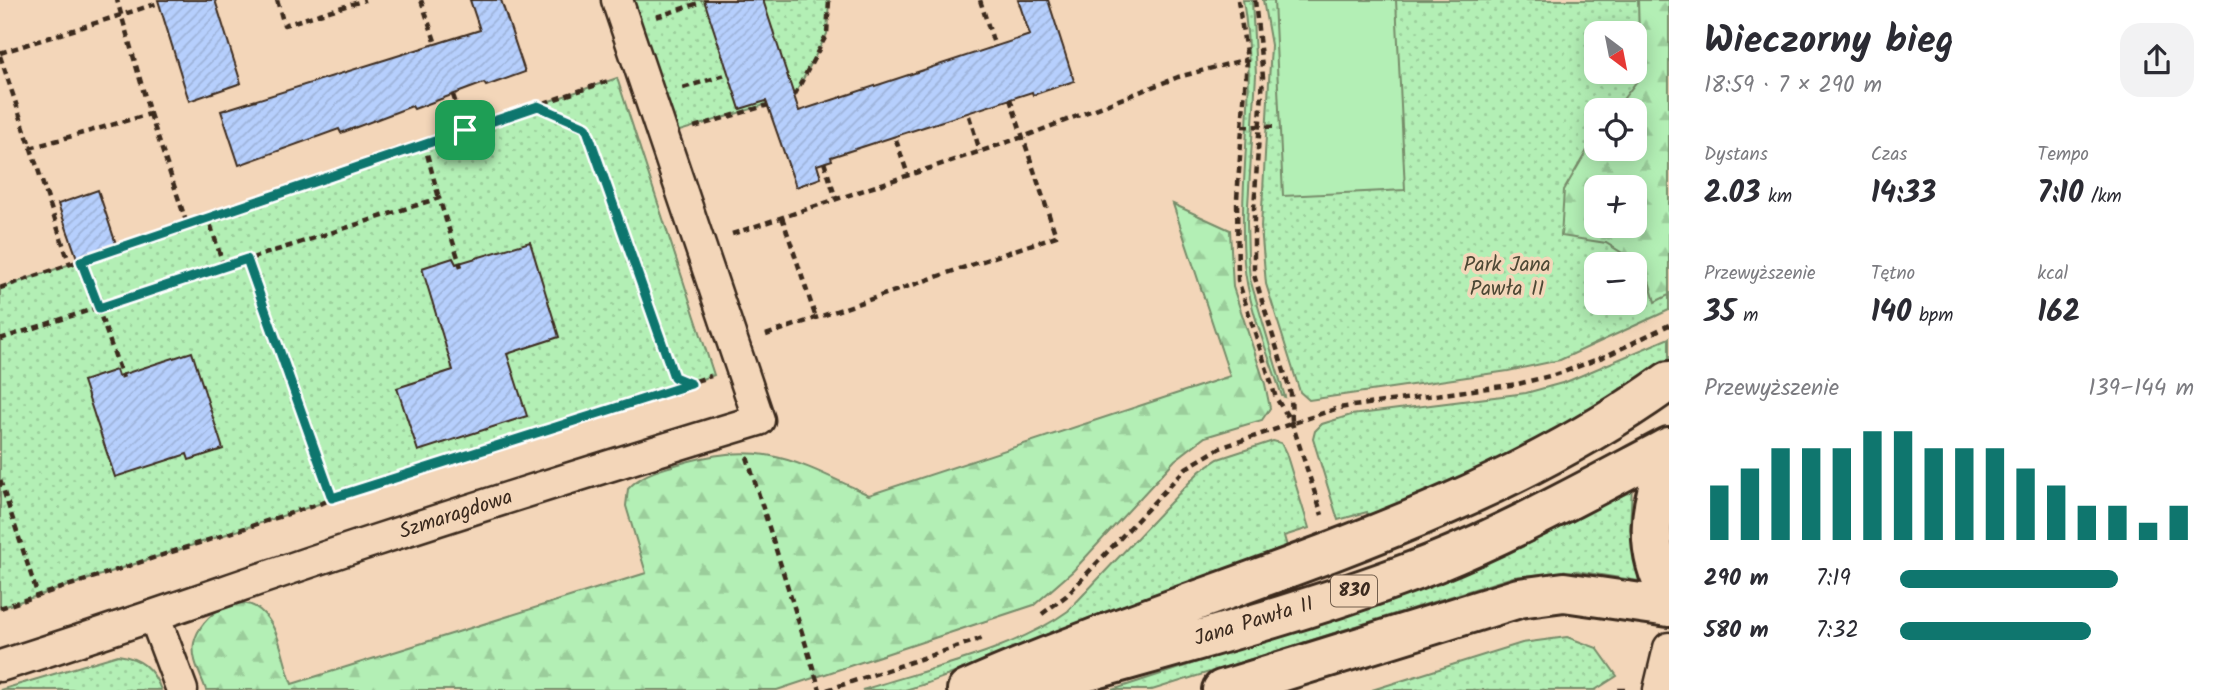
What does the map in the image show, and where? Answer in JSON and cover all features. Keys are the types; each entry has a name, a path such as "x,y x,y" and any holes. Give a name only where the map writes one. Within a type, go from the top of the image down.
{"main road":[{"path":"967,690 1044,656 1361,540 1490,486 1560,452 1615,420 1669,381"},
{"name":"Jana Pawła II","path":"1022,690 1314,604 1428,565 1506,533 1669,447"},
{"path":"1669,460 1660,480 1651,524 1658,569 1669,595"},
{"path":"1222,690 1519,598 1564,592 1669,607"}],"street":[{"path":"617,0 759,420"},
{"name":"Szmaragdowa","path":"0,666 155,618 348,550 759,420"},
{"path":"155,618 182,690"},
{"path":"1659,690 1669,648"}],"path":[{"path":"117,0 185,225"},
{"path":"277,0 284,24 365,0"},
{"path":"421,0 436,44"},
{"path":"794,96 827,34 830,0"},
{"path":"980,0 995,47"},
{"path":"1238,0 1247,59 1237,199 1238,280 1276,398 1292,424 1325,524"},
{"path":"1255,0 1263,77 1254,208 1254,275 1291,394 1292,424"},
{"path":"653,18 702,2"},
{"path":"70,265 0,54 159,3"},
{"path":"722,238 1023,137 1178,77 1247,59"},
{"path":"675,91 725,75"},
{"path":"185,225 617,78"},
{"path":"453,94 465,130"},
{"path":"757,338 1056,236 1010,99"},
{"path":"685,129 768,105"},
{"path":"538,106 586,127 674,377 691,384"},
{"path":"30,148 150,114"},
{"path":"969,116 981,151"},
{"path":"1242,126 1278,127"},
{"path":"896,140 908,175"},
{"path":"425,143 461,267"},
{"path":"824,162 836,199"},
{"path":"0,340 439,198"},
{"path":"0,288 208,217 225,267"},
{"path":"782,217 816,318"},
{"path":"247,259 332,498"},
{"path":"81,261 123,379"},
{"path":"1036,619 1066,596 1186,468 1220,448 1366,402 1518,384 1561,373 1608,355 1669,325"},
{"path":"0,608 715,375"},
{"path":"759,420 747,458 820,690"},
{"path":"0,480 38,596"},
{"path":"827,690 999,633"}],"green space":[{"path":"634,0 829,0 827,34 794,96 673,133"},
{"path":"1243,0 1252,0 1256,75 1247,222 1250,279 1285,397 1282,396 1254,313 1244,262 1243,196 1249,66"},
{"name":"Park Jana Pawła II","path":"1263,0 1669,0 1669,310 1560,360 1508,371 1309,400 1300,392 1266,284 1261,227 1271,45"},
{"path":"1274,0 1396,0 1405,190 1283,196"},
{"path":"1638,0 1669,0 1669,295 1655,302 1647,274 1647,252 1621,252 1606,243 1561,236 1564,190 1584,156 1584,161 1647,161 1647,98 1624,98 1635,84 1647,84 1647,21 1639,21"},
{"path":"617,78 714,375 0,608 0,288"},
{"path":"1173,204 1230,230 1233,287 1265,384 1270,408 1262,420 1205,437 1175,460 1073,571 1034,605 777,690 206,690 195,661 194,643 198,632 213,614 233,604 244,603 255,607 270,621 292,684 646,573 626,506 628,489 644,476 675,465 731,454 775,457 818,471 869,495 1230,376"},
{"path":"1669,338 1669,363 1579,423 1370,522 1367,512 1338,520 1313,439 1315,431 1322,424 1351,415 1526,393 1566,382"},
{"path":"1273,441 1281,443 1286,453 1309,528 1284,536 1288,550 922,685 905,690 862,690 969,658 1046,625 1068,611 1200,471 1218,459"},
{"path":"1632,484 1630,530 1639,581 1576,571 1513,577 1152,690 1112,690 1376,604"},
{"path":"1567,637 1597,648 1617,676 1595,690 1372,690 1522,643"},
{"path":"118,655 145,665 161,690 0,690"}],"building":[{"path":"158,0 215,0 241,83 189,101"},
{"path":"470,0 501,0 525,72 486,86 484,83 414,109 412,106 341,133 339,129 239,165 221,111 480,30"},
{"path":"704,0 763,0 799,111 1030,35 1018,0 1048,0 1074,81 831,157 832,160 817,165 821,178 796,187 766,101 740,109"},
{"path":"98,190 116,244 77,258 58,204"},
{"path":"530,242 559,337 507,354 527,416 418,451 397,388 453,370 422,268 453,258 456,264"},
{"path":"192,352 223,449 189,460 187,454 115,477 83,381 116,370 118,376"}],"route":[{"path":"538,106 586,127 674,377 691,384 332,498 247,259 99,308 81,261 465,130 538,106"}]}
